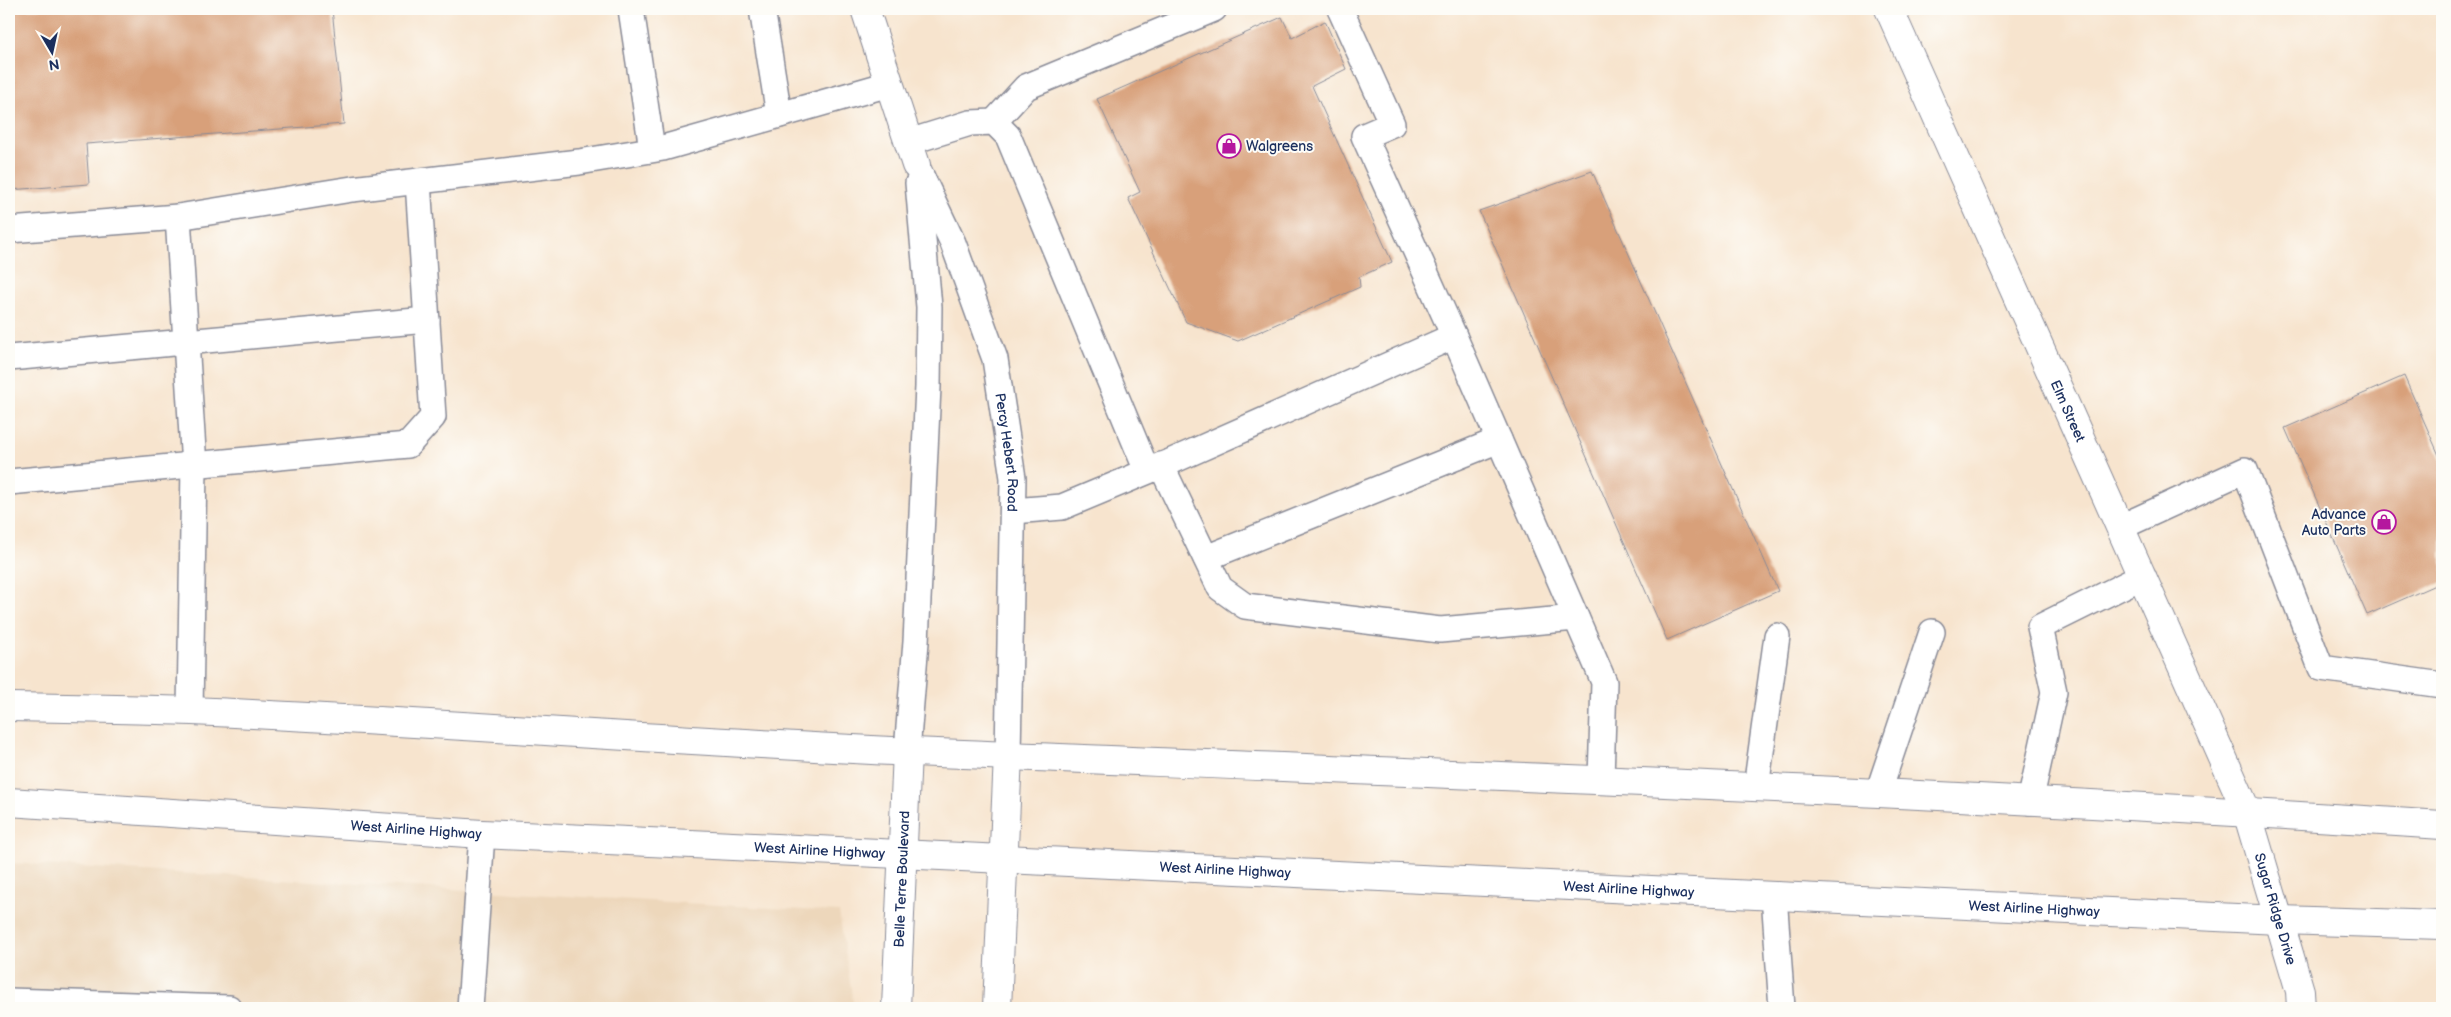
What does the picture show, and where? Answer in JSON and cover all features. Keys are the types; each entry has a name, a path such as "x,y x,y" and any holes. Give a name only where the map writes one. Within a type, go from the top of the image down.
{"main road":[{"name":"Percy Hebert Road","path":"864,9 913,154"},
{"name":"Elm Street","path":"1889,9 2247,812"},
{"path":"9,707 190,711 907,751 1878,792 2030,802 2247,812 2442,825"},
{"name":"Belle Terre Boulevard","path":"896,1008 907,751"},
{"path":"998,1008 1008,755"},
{"name":"West Airline Highway","path":"9,802 482,834 1774,894 2279,920 2442,925"},
{"name":"Sugar Ridge Drive","path":"2247,812 2300,991 2301,1008"}],"lane":[{"path":"631,9 652,149"},
{"path":"762,9 779,115"},
{"path":"994,122 1026,87 1214,9"},
{"path":"1340,9 1392,124 1364,136 1454,336 1604,682 1601,779"},
{"path":"9,230 178,217 352,189 579,162 652,149 889,84"},
{"path":"913,154 970,122 994,122 1008,136 1154,468 1206,558 1220,588 1245,606 1440,630 1576,618"},
{"name":"Percy Hebert Road","path":"913,154 953,243 995,358 1014,478 1008,755"},
{"name":"Percy Hebert Road","path":"907,751 916,642 928,387 929,307 913,154"},
{"path":"9,482 408,445 433,417 418,181"},
{"path":"178,217 194,466 190,711"},
{"path":"9,358 427,320"},
{"path":"1012,511 1062,507 1454,336"},
{"path":"1206,558 1499,440"},
{"path":"2120,527 2245,470 2321,668 2442,685"},
{"path":"2030,802 2054,692 2040,627 2143,576"},
{"path":"1878,792 1932,632"},
{"path":"1756,788 1777,636"},
{"path":"470,1008 482,834"},
{"path":"1774,894 1782,1008"},
{"path":"9,1001 229,1008"}],"shaded area":[{"path":"9,863 839,912 854,1008 9,1008"}],"building":[{"path":"9,9 332,9 344,124 86,144 89,184 9,190"},
{"name":"Walgreens","path":"1282,17 1292,38 1325,21 1346,69 1312,86 1392,262 1359,277 1360,287 1238,341 1186,322 1128,198 1140,192 1097,99"},
{"path":"1592,171 1778,591 1667,640 1479,211"},
{"name":"Advance Auto Parts","path":"2404,376 2442,462 2442,582 2367,615 2285,428"}],"place":[{"name":"Walgreens","path":"1229,146"},
{"name":"Advance Auto Parts","path":"2384,522"}]}
